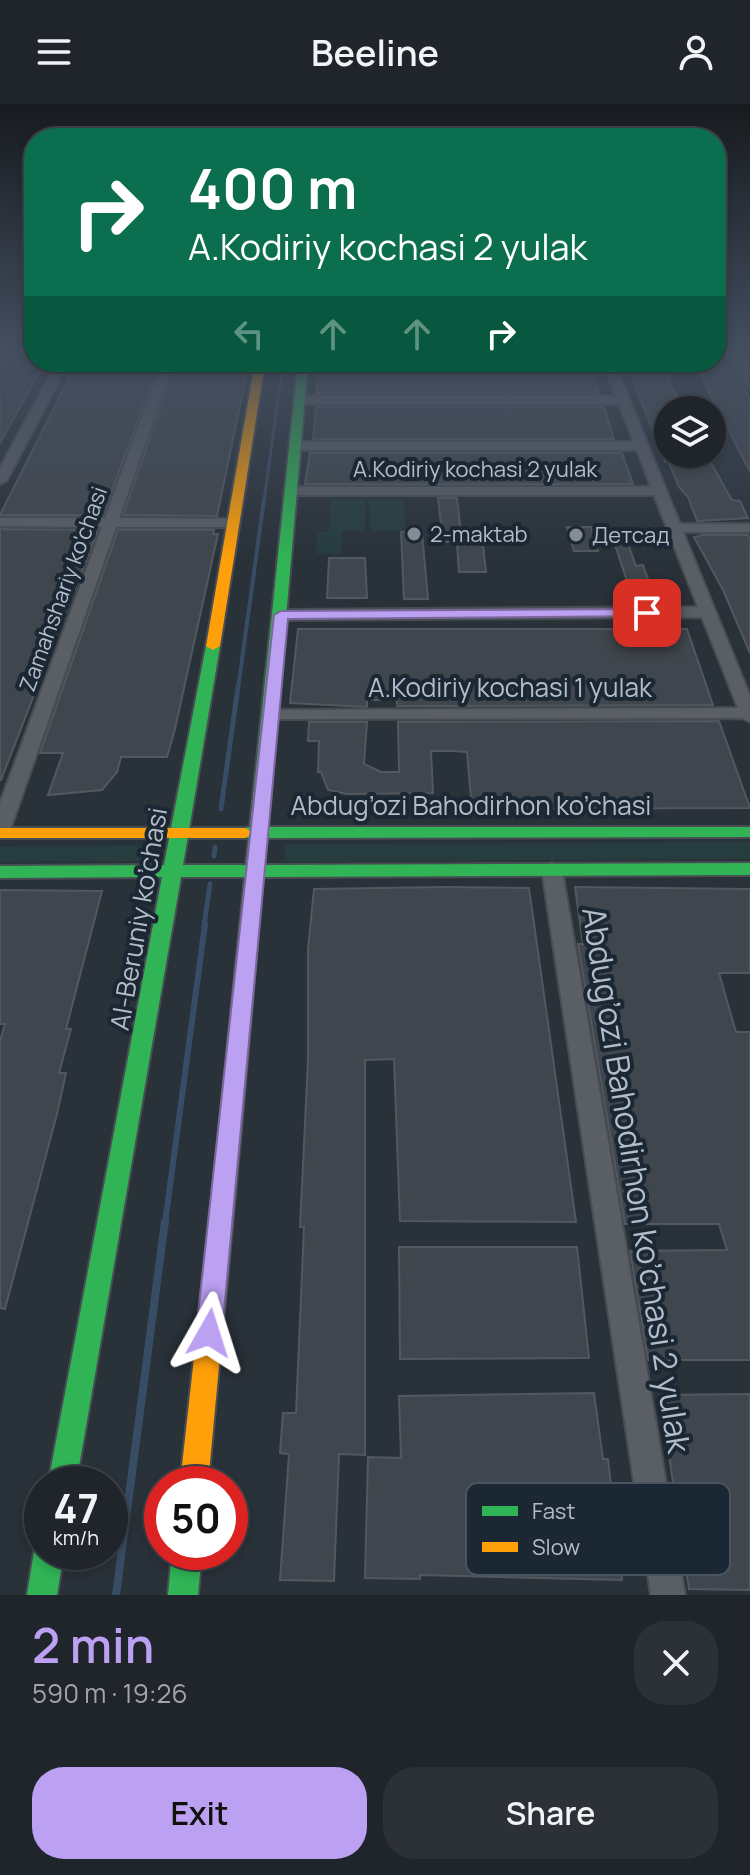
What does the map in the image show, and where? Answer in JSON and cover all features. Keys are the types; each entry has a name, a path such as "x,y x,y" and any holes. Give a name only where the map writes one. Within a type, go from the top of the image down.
{"main road":[{"name":"Al-Beruniy ko’chasi","path":"65,1466 181,832 250,420"},
{"path":"196,1466 261,831 298,420"},
{"name":"Abdug’ozi Bahodirhon ko’chasi","path":"0,832 750,832"},
{"path":"0,872 750,869"},
{"path":"42,1595 46,1570"},
{"path":"183,1595 185,1570"}],"street":[{"path":"0,480 32,420"},
{"name":"Zamahshariy ko'chasi","path":"0,832 147,420"},
{"path":"631,420 749,715"},
{"path":"296,446 642,446"},
{"name":"A.Kodiriy kochasi 2 yulak","path":"291,491 659,491"},
{"path":"0,522 233,523"},
{"path":"674,528 750,528"},
{"path":"281,615 708,612"},
{"name":"A.Kodiriy kochasi 1 yulak","path":"272,715 749,715"},
{"name":"Abdug’ozi Bahodirhon ko’chasi 2 yulak","path":"552,870 650,1483"},
{"name":"Abdug’ozi Bahodirhon ko’chasi 2 yulak","path":"665,1575 668,1595"}],"green space":[{"path":"331,499 365,499 365,531 342,531 341,554 316,554 317,532 329,532"},
{"path":"369,499 403,499 405,531 370,531"},
{"path":"750,842 750,859 284,862 285,844"},
{"path":"154,845 159,848 156,858 149,861 0,862 0,846"}],"building":[{"path":"0,420 13,420 0,443"},
{"path":"48,420 138,420 103,515 0,515"},
{"path":"157,420 237,420 217,516 123,515"},
{"path":"315,420 608,420 614,439 313,439"},
{"path":"726,420 750,420 750,472 726,425"},
{"path":"310,453 622,453 633,484 305,484"},
{"path":"671,468 714,468 732,500 740,501 748,518 697,521 688,497 679,487"},
{"path":"438,498 457,498 462,542 443,542"},
{"path":"567,527 591,527 598,551 574,551"},
{"path":"0,529 98,530 1,780 0,780"},
{"path":"118,530 214,530 213,534 218,534 175,729 167,757 121,757 117,772 102,790 48,795 63,753 40,753"},
{"path":"401,532 422,532 428,599 404,599"},
{"path":"748,535 750,539 750,653 723,590 694,537"},
{"path":"627,541 636,566 643,565 654,596 632,596 614,542"},
{"path":"457,545 483,545 486,572 459,572"},
{"path":"329,558 365,558 367,598 327,598"},
{"path":"298,629 687,629 713,705 397,706 397,700 367,700 367,707 290,703"},
{"path":"719,721 750,808 472,809 467,752 453,751 431,751 433,793 347,794 328,790 321,772 318,772 319,741 308,741 309,722 367,722 364,764 381,772 399,772 398,722"},
{"path":"575,887 750,889 750,973 719,973 736,1032 750,1032 750,1360 648,1360 630,1251 727,1250 719,1224 625,1224 578,944 583,944"},
{"path":"529,888 576,1222 400,1221 394,1059 365,1060 365,1455 339,1454 334,1581 280,1580 289,1454 280,1453 283,1413 296,1413 304,1227 300,1227 308,1060 308,949 314,889"},
{"path":"0,890 102,891 66,1029 71,1029 59,1073 66,1073 57,1114 5,1309 0,1308 0,1041 5,1024 0,1024"},
{"path":"399,1247 577,1247 589,1358 400,1359"},
{"path":"594,1393 603,1459 608,1459 611,1483 466,1483 466,1575 621,1575 622,1580 420,1575 420,1579 365,1578 368,1457 401,1458 399,1396"},
{"path":"750,1394 750,1590 689,1589 687,1575 730,1575 730,1483 673,1483 660,1395"}],"waterway":[{"path":"264,501 275,420"},
{"path":"238,689 264,499"},
{"path":"221,809 238,687"},
{"path":"214,856 215,847"},
{"path":"204,926 210,884"},
{"path":"165,1223 205,924"},
{"path":"116,1595 165,1221"}],"traffic: fast":[{"path":"229,1141 298,420"},
{"path":"65,1466 213,646"},
{"path":"245,833 750,832"},
{"path":"0,872 750,869"},
{"path":"42,1595 46,1570"},
{"path":"183,1595 185,1570"}],"traffic: slow":[{"path":"213,646 250,420"},
{"path":"0,833 245,833"},
{"path":"196,1466 229,1141"}],"place":[{"name":"2-maktab","path":"414,534"},
{"name":"Детсад","path":"576,535"}],"route":[{"path":"209,1333 281,615 647,613"}]}
